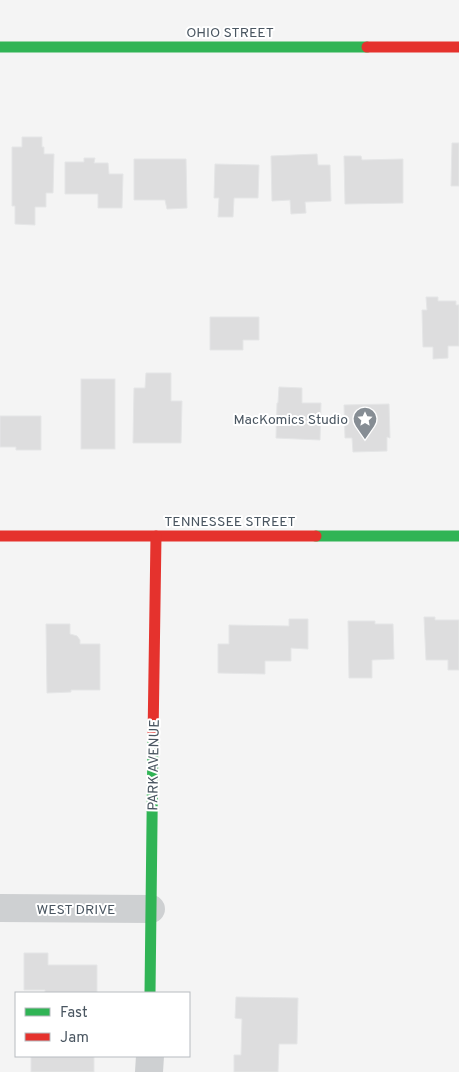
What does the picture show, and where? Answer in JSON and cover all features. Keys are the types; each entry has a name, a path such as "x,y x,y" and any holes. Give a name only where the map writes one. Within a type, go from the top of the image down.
{"street":[{"name":"OHIO STREET","path":"0,47 459,47"},
{"name":"TENNESSEE STREET","path":"0,536 459,536"},
{"name":"PARK AVENUE","path":"150,992 156,536"},
{"name":"WEST DRIVE","path":"0,908 151,909"},
{"path":"150,1057 150,1072"}],"building":[{"path":"22,137 42,137 44,154 54,154 53,193 46,193 46,207 35,207 35,225 15,224 15,206 12,206 12,147 22,147"},
{"path":"452,143 459,143 459,186 451,186"},
{"path":"317,154 318,165 330,165 331,201 305,202 306,213 291,214 290,200 272,201 271,156"},
{"path":"344,156 361,156 362,160 403,159 403,203 345,204"},
{"path":"84,158 95,158 94,163 108,163 109,174 123,174 122,208 98,208 98,194 65,194 65,162 84,162"},
{"path":"134,159 186,159 187,208 167,209 165,200 134,200"},
{"path":"215,164 259,165 258,198 234,198 233,217 218,217 219,198 214,198"},
{"path":"426,297 438,297 438,301 456,301 456,305 459,305 459,346 448,346 448,358 433,359 433,347 423,347 422,310 427,310"},
{"path":"210,317 259,317 259,340 243,340 243,350 210,350"},
{"path":"146,373 171,373 171,401 182,401 181,443 133,443 134,388 145,388"},
{"path":"81,379 115,379 115,449 81,449"},
{"path":"279,387 302,388 302,403 321,403 320,440 276,438"},
{"path":"389,404 390,438 387,437 387,451 353,452 352,438 345,438 344,405"},
{"path":"0,416 41,416 41,450 16,450 16,447 0,447"},
{"path":"424,617 435,617 435,620 459,620 459,670 448,670 448,660 426,660"},
{"path":"289,619 308,619 308,649 291,648 291,661 265,661 265,674 218,673 218,644 229,644 229,625 289,626"},
{"path":"348,621 375,621 375,624 393,624 394,659 372,660 372,678 349,678"},
{"path":"46,624 70,624 70,634 77,636 80,644 100,644 100,690 71,690 71,692 47,693"},
{"path":"24,953 48,953 48,965 97,965 97,992 24,990"},
{"path":"236,997 298,998 297,1044 279,1044 278,1072 234,1072 234,1055 241,1055 242,1019 235,1018"},
{"path":"31,1057 94,1057 94,1072 31,1072"}],"traffic: fast":[{"path":"0,47 367,47"},
{"path":"316,536 459,536"},
{"path":"150,992 153,738"}],"traffic: jam":[{"path":"367,47 459,47"},
{"path":"0,536 316,536"},
{"path":"153,738 156,536"}],"place":[{"name":"MacKomics Studio","path":"365,440"}]}
